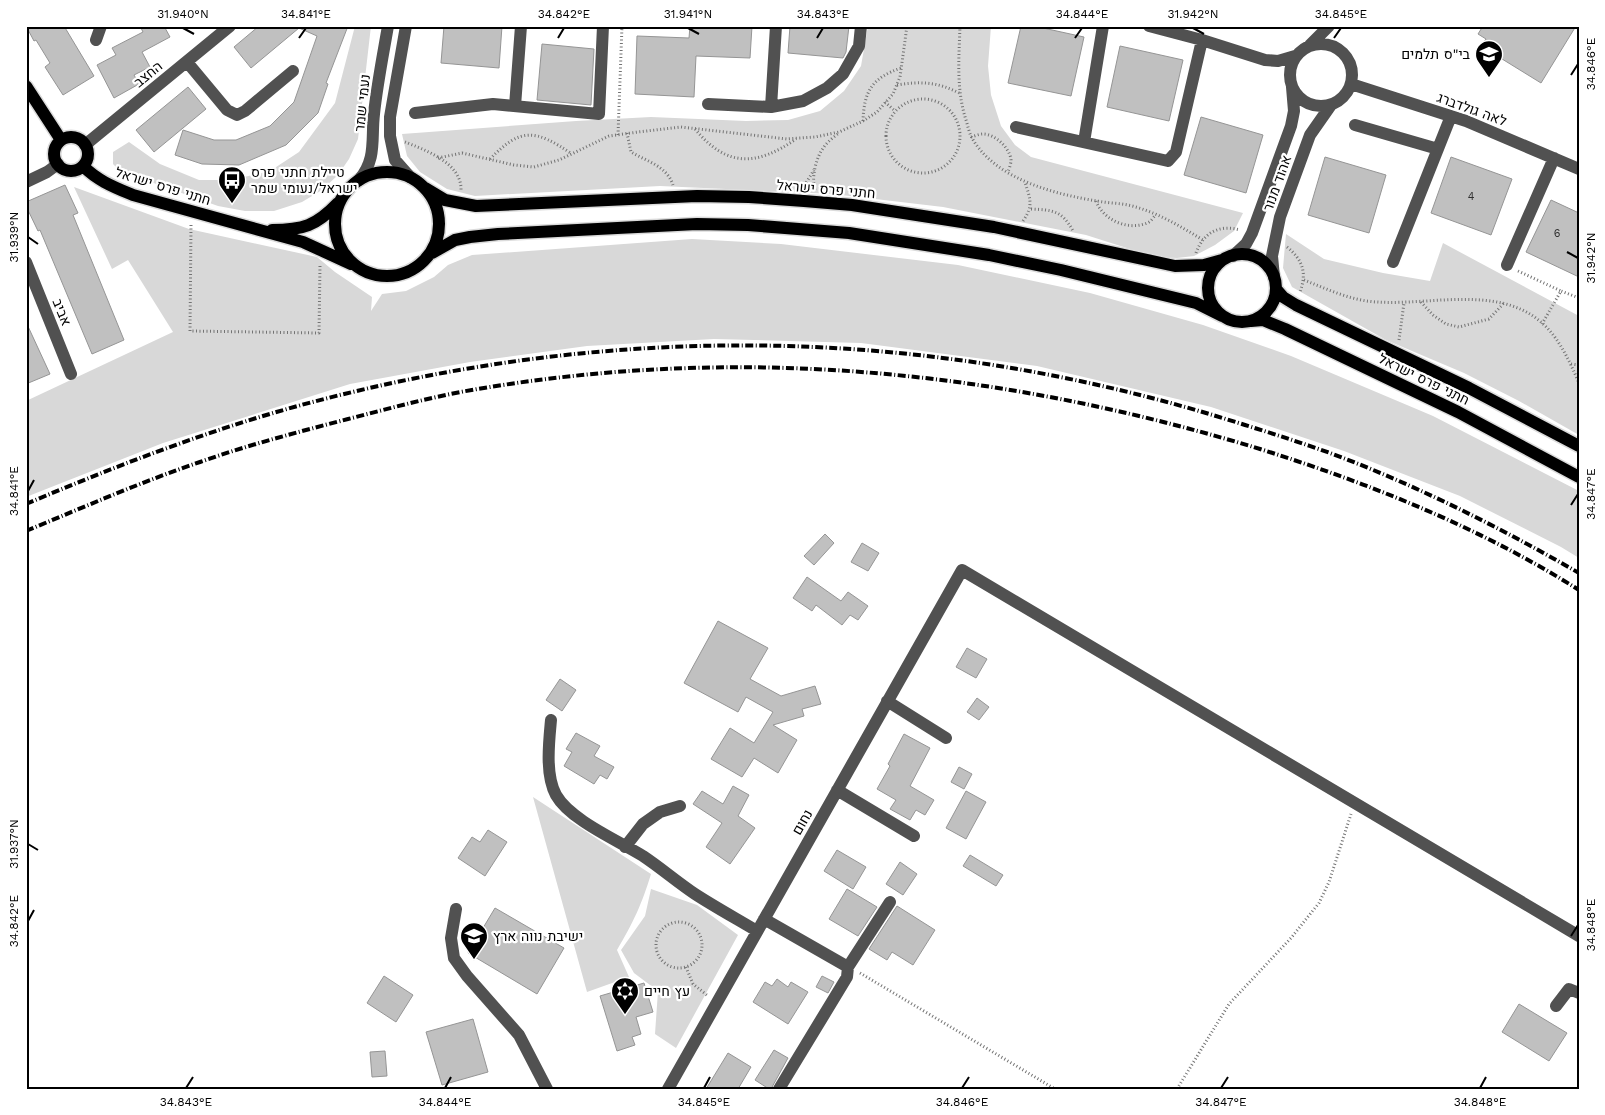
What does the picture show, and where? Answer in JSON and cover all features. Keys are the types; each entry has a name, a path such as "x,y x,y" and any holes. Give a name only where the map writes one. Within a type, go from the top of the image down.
{"main road":[{"path":"26,86 62,140"},
{"path":"74,138 79,139 85,144 88,156 83,166 71,171 64,169 58,164 54,153 62,140 74,138"},
{"name":"חתני פרס ישראל","path":"83,166 92,176 110,186 303,242 356,266"},
{"path":"393,172 410,177 425,188 433,199 438,212 440,226 438,240 432,253 422,265 409,273 394,277 379,276 365,272 351,263 341,250 335,234 335,218 339,202 348,189 360,180 376,173 393,172"},
{"name":"חתני פרס ישראל","path":"425,188 445,200 476,206 676,197 740,197 823,203 921,215 1015,231 1175,266 1194,265 1228,258"},
{"name":"חתני פרס ישראל","path":"240,225 265,230 305,227 323,219 339,202"},
{"path":"432,253 455,240 470,237 697,224 748,225 849,233 989,254 1116,282 1196,303 1231,321 1241,322 1261,317 1274,300 1275,283 1269,268 1262,261 1253,256 1243,254 1228,258 1212,272 1208,288 1209,298 1214,308 1222,316"},
{"name":"חתני פרס ישראל","path":"1275,283 1283,297 1296,305 1487,397 1579,446"},
{"name":"חתני פרס ישראל","path":"1251,321 1263,320 1285,329 1458,412 1579,477"}],"street":[{"path":"96,40 102,26"},
{"name":"החצב","path":"85,144 230,26"},
{"name":"נעמי שמר","path":"360,180 367,170 371,157 373,115 388,26"},
{"path":"406,26 390,116 390,136 395,160 410,177"},
{"path":"515,106 521,26"},
{"path":"415,113 493,104 599,114 603,26"},
{"path":"770,107 776,26"},
{"path":"708,104 770,107 803,101 827,88 843,74 859,46 861,26"},
{"path":"1084,142 1103,26"},
{"path":"1150,26 1165,28 1265,60 1278,61 1295,56 1310,45 1329,26"},
{"path":"1016,127 1168,161 1176,152 1202,40"},
{"path":"1295,56 1290,66 1289,77 1292,87 1304,102 1322,107 1340,100 1347,93 1351,84 1353,74 1351,64 1346,55 1330,44 1310,45"},
{"path":"187,62 227,110 237,115 245,111 293,71"},
{"name":"לאה גולדברג","path":"1351,84 1451,116 1579,169"},
{"name":"אהוד מנור","path":"1228,258 1246,244 1252,233 1291,126 1294,111 1292,87"},
{"name":"אהוד מנור","path":"1275,283 1272,256 1280,217 1310,135 1331,105"},
{"path":"1393,262 1451,116"},
{"path":"1355,125 1438,149"},
{"path":"1507,266 1554,158"},
{"path":"26,182 47,172 58,164"},
{"name":"אביב","path":"26,262 71,374"},
{"name":"נחום","path":"668,1089 962,570 1354,802"},
{"path":"887,701 946,738"},
{"path":"551,720 548,750 550,775 556,795 570,810 596,830 642,856 696,894 757,931"},
{"path":"837,790 914,836"},
{"path":"1354,802 1579,936"},
{"path":"625,847 643,824 660,812 680,806"},
{"path":"779,1089 847,977 848,967 890,902"},
{"path":"456,909 451,938 454,958 467,976 519,1035 547,1089"},
{"path":"764,919 848,967"},
{"path":"1556,1006 1569,990 1579,993"}],"path":[{"path":"618,135 622,26"},
{"path":"438,158 462,153 490,160 534,167 559,160 609,136 681,127 748,136 796,139 839,132 877,112 893,94 901,68 907,26"},
{"path":"960,26 958,86 971,137 984,155 1025,182 1096,201 1128,205 1156,215 1203,240"},
{"path":"863,121 864,100 874,83 885,74 901,68"},
{"path":"897,85 912,82 929,82 945,86 960,93"},
{"path":"918,99 931,100 945,106 954,115 960,127 961,140 958,152 952,162 941,170 929,174 906,170 896,162 889,151 886,138 888,122 895,111 906,103 918,99"},
{"path":"885,102 895,111"},
{"path":"960,127 967,123"},
{"path":"695,129 714,148 726,155 740,159 778,152 796,139"},
{"path":"785,200 806,183 823,147 839,132"},
{"path":"627,133 631,152 657,165 666,173 672,180 676,197"},
{"path":"971,137 982,134 993,136 1001,142 1008,152 1011,161 1008,172"},
{"path":"490,160 504,145 516,137 534,135 547,139 572,154"},
{"path":"390,136 438,158 454,170 461,184 461,203"},
{"path":"815,167 813,184 823,203"},
{"path":"1015,231 1031,208 1025,182"},
{"path":"1096,201 1099,210 1108,218 1124,224 1138,225 1149,223 1156,215"},
{"path":"1031,208 1052,210 1067,220 1081,246"},
{"path":"191,211 190,331 319,333 320,250"},
{"path":"1194,265 1197,251 1203,240 1215,230 1228,226 1252,233"},
{"path":"1275,237 1300,261 1304,280 1296,305"},
{"path":"1507,266 1579,298"},
{"path":"1304,280 1345,295 1374,302 1404,303 1468,299 1504,303 1519,309 1542,324 1553,335 1579,383"},
{"path":"1542,324 1561,291"},
{"path":"1420,302 1433,315 1446,324 1459,327 1489,319 1504,303"},
{"path":"1398,354 1404,303"},
{"path":"1570,364 1579,365"},
{"path":"1177,1089 1229,1004 1291,938 1319,902 1338,855 1354,802"},
{"path":"674,922 690,924 696,929 702,942 699,958 693,964 686,967 675,968 667,965 657,953 655,944 657,936 666,925 674,922"},
{"path":"686,967 693,984 717,1002"},
{"path":"848,967 1055,1089"}],"shaded area":[{"path":"355,26 371,26 358,139 349,159 338,175 322,190 302,202 274,211 245,211 218,206 120,171 113,164 113,152 129,142 160,164 199,180 231,180 270,171 299,152 335,103"},
{"path":"868,26 991,26 988,66 991,95 1001,126 1015,145 1031,157 1243,213 1234,231 1215,245 1194,256 1177,258 1155,257 1086,235 943,207 833,194 660,186 475,196 447,189 420,172 407,156 402,134 651,117 746,121 788,120 820,111 844,91 861,66"},
{"path":"74,187 189,229 317,257 335,272 372,297 371,311 382,294 406,291 434,277 448,265 472,255 692,239 781,244 958,265 1090,293 1203,325 1291,356 1433,416 1579,491 1579,558 1460,496 1344,451 1211,407 1037,366 861,343 714,339 587,346 470,362 350,384 163,443 26,497 26,401 173,332 128,260 112,269"},
{"path":"1286,234 1324,259 1383,273 1430,281 1443,243 1579,316 1579,435 1464,373 1386,340 1292,287 1283,268"},
{"path":"533,797 651,874 637,913 617,950 629,977 587,992"},
{"path":"651,889 697,905 738,935 676,1048 655,1034 658,991 634,973 621,950 645,916"}],"building":[{"path":"26,26 64,26 94,76 63,95 45,67 50,63"},
{"path":"140,26 164,26 170,37 142,52 150,67 134,75 139,84 114,98 97,65 116,55 112,48 143,32"},
{"path":"259,26 348,26 326,83 328,84 318,113 286,145 239,165 202,164 175,155 183,130 214,140 236,140 270,126 294,102 317,36 299,28 251,68 234,47"},
{"path":"444,26 502,26 499,68 441,63"},
{"path":"690,26 752,26 750,58 696,56 694,97 635,94 637,36 689,38"},
{"path":"790,26 849,26 846,52 843,58 788,53"},
{"path":"1021,26 1034,26 1084,37 1071,96 1008,83"},
{"path":"1483,26 1576,26 1541,83 1481,46 1486,39 1478,34"},
{"path":"542,44 594,49 591,105 537,100"},
{"path":"1120,46 1183,60 1169,121 1107,107"},
{"path":"188,87 206,109 154,152 136,130"},
{"path":"1201,117 1263,135 1246,193 1184,175"},
{"path":"1325,157 1386,175 1369,233 1308,215"},
{"path":"1451,157 1512,179 1491,235 1431,213"},
{"path":"65,185 78,213 73,215 124,340 92,354 40,230 38,231 26,206 26,202"},
{"path":"1551,200 1579,213 1579,277 1526,252"},
{"path":"26,322 50,374 26,384"},
{"path":"825,534 834,543 814,565 804,556"},
{"path":"862,543 879,553 868,571 851,562"},
{"path":"807,577 841,601 848,592 868,606 858,620 850,615 842,625 816,605 812,611 793,598"},
{"path":"718,621 768,648 750,679 781,696 815,686 821,704 802,709 804,716 773,725 797,740 778,773 754,758 742,777 711,759 730,728 754,743 773,712 746,697 738,712 684,683"},
{"path":"967,648 987,659 976,678 956,667"},
{"path":"560,679 576,690 562,711 546,700"},
{"path":"977,698 989,707 979,720 967,712"},
{"path":"576,733 600,746 594,756 614,767 607,779 600,775 594,784 564,766 572,752 566,749"},
{"path":"904,734 930,748 910,786 934,800 925,815 916,810 910,820 890,809 896,800 877,789 890,766 888,764"},
{"path":"959,767 972,774 964,789 951,782"},
{"path":"733,786 749,795 738,816 755,828 730,864 706,847 722,823 693,804 702,791 723,804"},
{"path":"966,791 986,802 966,839 946,828"},
{"path":"488,830 507,842 485,876 458,858 472,837 480,842"},
{"path":"837,850 866,867 853,889 824,871"},
{"path":"970,855 1003,875 996,886 963,866"},
{"path":"900,862 917,874 903,895 886,884"},
{"path":"847,889 877,907 858,936 829,919"},
{"path":"897,906 935,930 913,965 892,952 887,960 869,949"},
{"path":"495,908 564,948 537,994 468,953"},
{"path":"384,976 413,995 396,1022 367,1003"},
{"path":"822,976 834,982 828,993 816,987"},
{"path":"777,979 788,987 791,982 808,992 788,1024 753,1002 765,982 772,986"},
{"name":"עץ חיים","path":"644,983 653,1012 636,1017 641,1034 632,1037 635,1045 617,1051 600,996"},
{"path":"1519,1004 1567,1033 1549,1061 1502,1032"},
{"path":"473,1019 488,1072 442,1085 426,1032"},
{"path":"774,1050 788,1058 771,1089 769,1089 755,1080"},
{"path":"385,1051 387,1076 372,1077 370,1052"},
{"path":"728,1053 751,1067 738,1089 706,1089"}],"railway":[{"path":"26,504 99,474 210,433 324,399 440,373 556,356 671,347 787,346 902,353 1017,369 1131,393 1245,425 1330,453 1394,479 1488,523 1579,573"},
{"path":"26,531 134,486 218,456 255,444 436,397 490,387 588,374 685,368 782,368 879,373 975,384 1070,401 1165,423 1260,449 1343,477 1424,509 1503,547 1579,590"}],"place":[{"name":"בי\"ס תלמים","path":"1489,78"},
{"name":"טיילת חתני פרס ישראל/נעומי שמר","path":"232,204"},
{"name":"ישיבת נווה ארץ","path":"474,960"},
{"name":"עץ חיים","path":"625,1015"}]}
